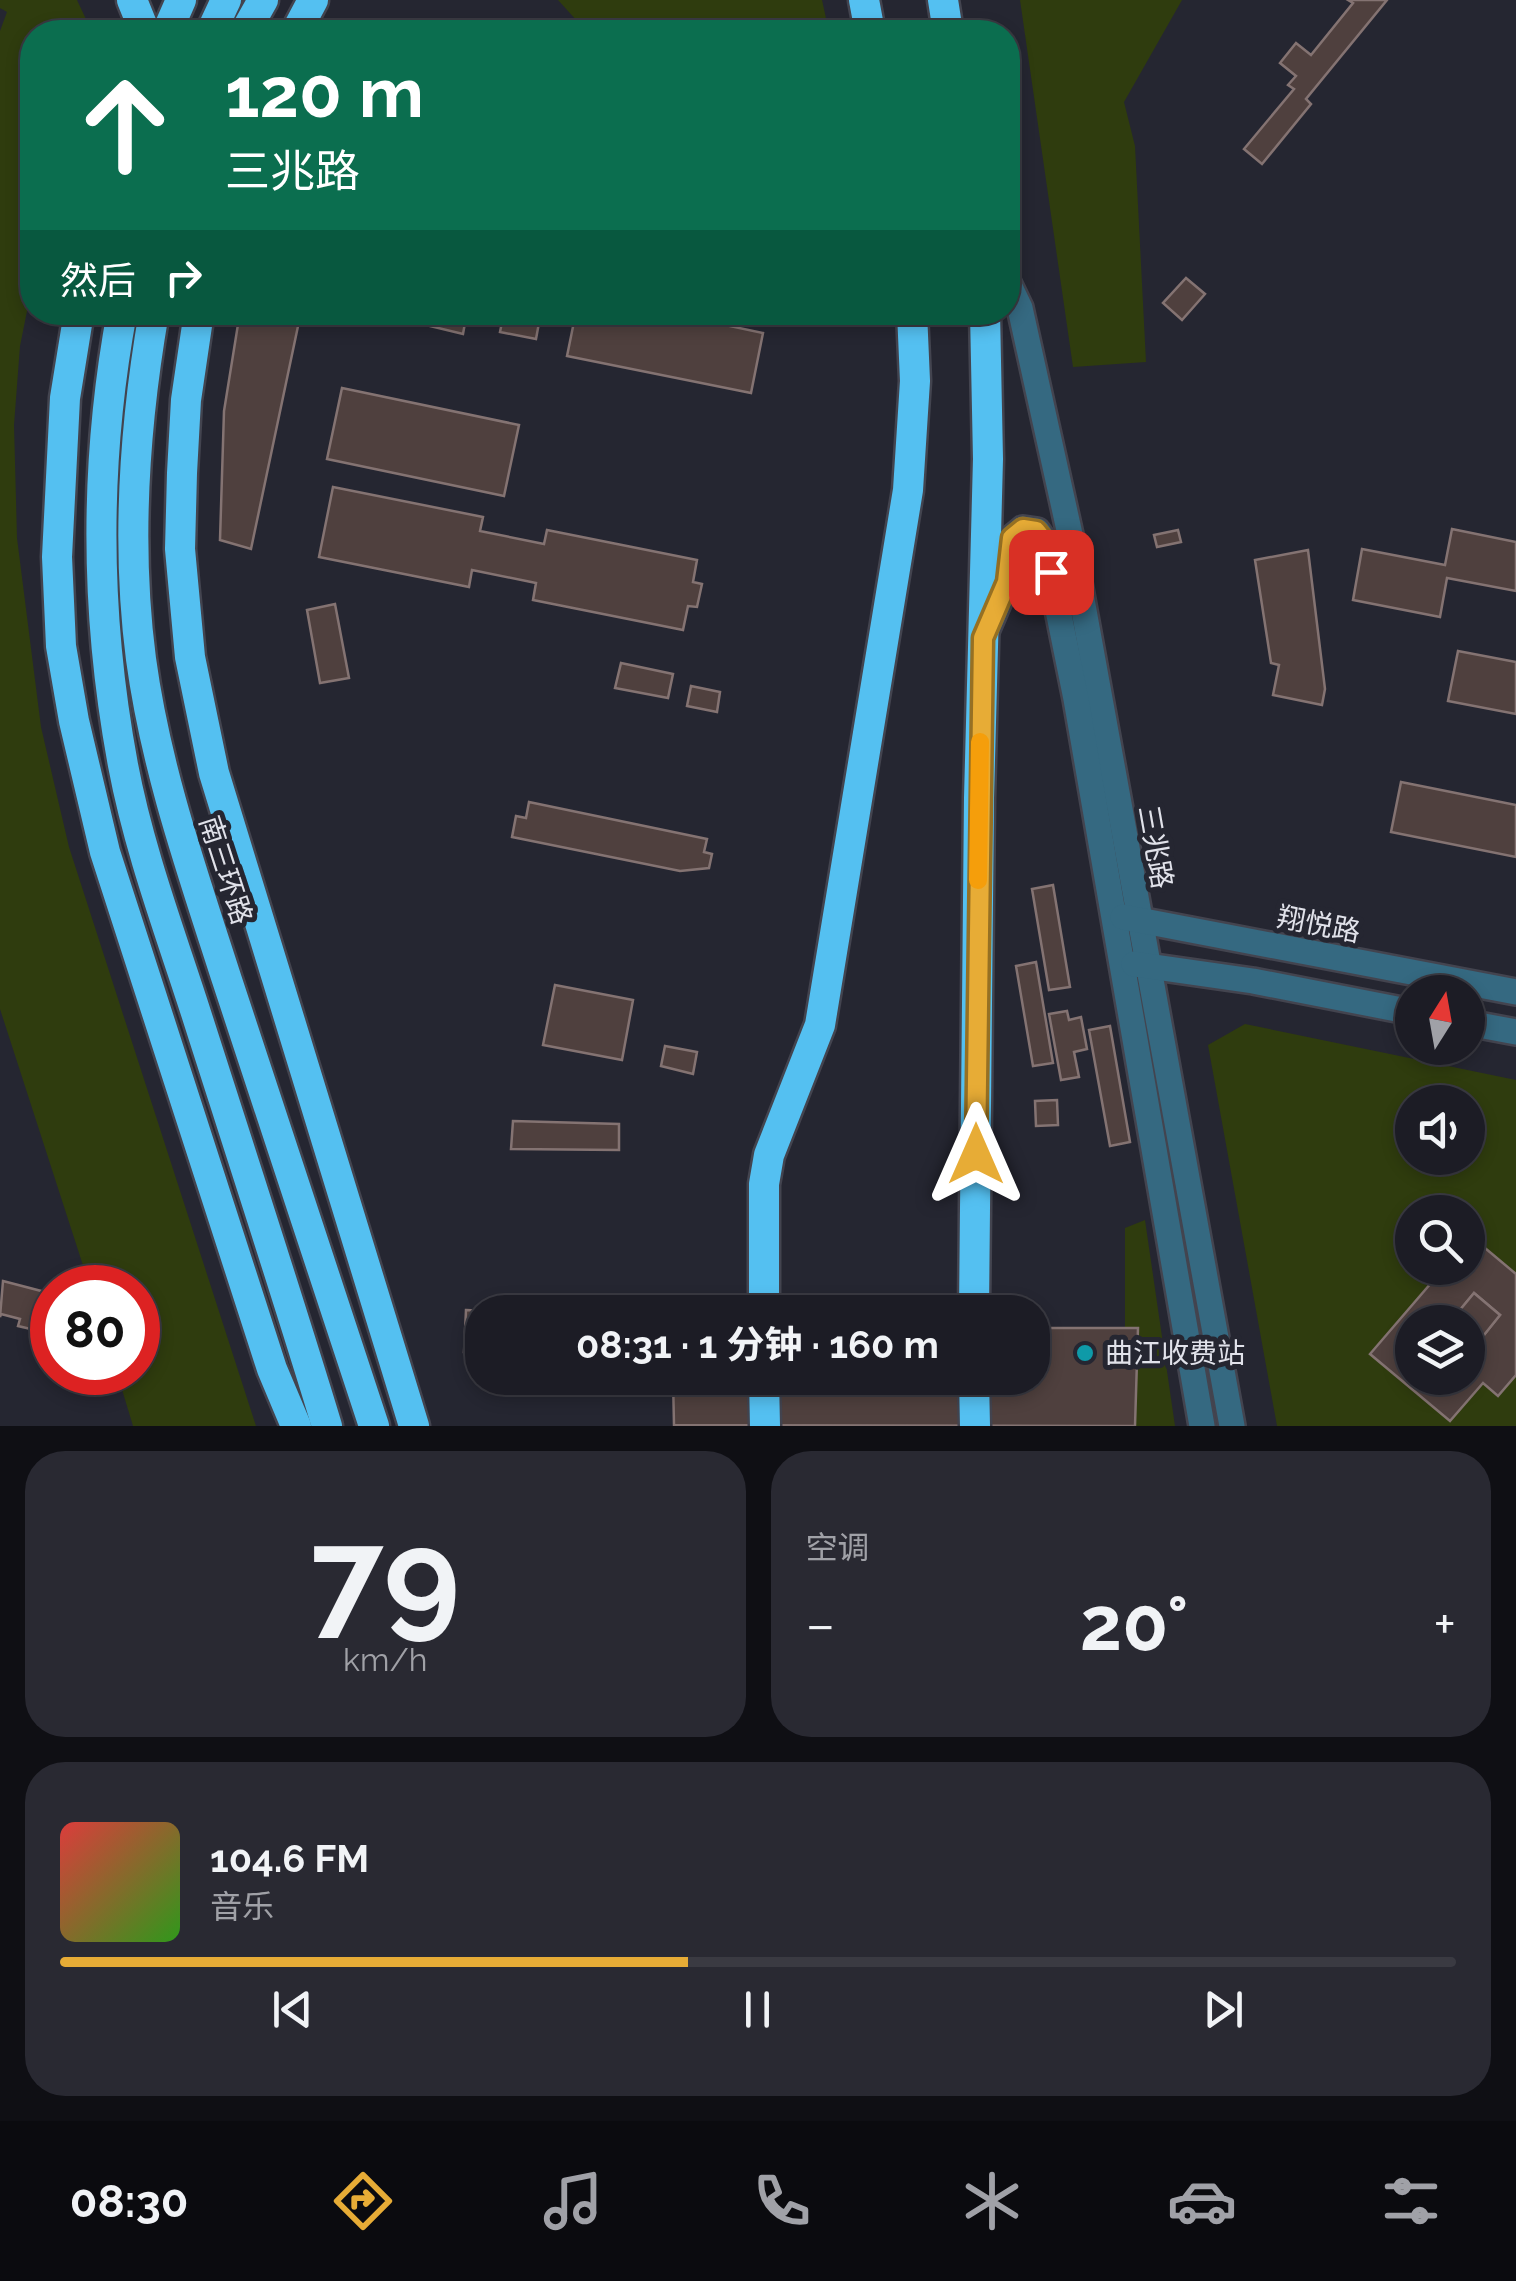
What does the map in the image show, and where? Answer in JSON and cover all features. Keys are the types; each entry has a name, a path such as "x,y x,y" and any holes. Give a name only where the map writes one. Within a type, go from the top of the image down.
{"highway":[{"path":"77,325 66,398 56,556 61,646 74,721 110,870 272,1368 296,1426"},
{"path":"120,325 103,440 101,526 103,612 124,768 158,897 326,1426"},
{"name":"南三环路","path":"152,325 136,436 134,507 134,580 151,724 185,853 374,1426"},
{"path":"197,325 186,400 180,549 190,657 214,773 414,1426"},
{"path":"764,1295 764,1184 769,1155 820,1025 908,490 915,382 913,325"},
{"path":"974,1295 988,459 986,325"},
{"path":"764,1395 765,1426"},
{"path":"974,1395 975,1426"}],"street":[{"name":"三兆路","path":"1020,308 1072,539 1232,1426"},
{"name":"三兆路","path":"983,638 1007,582 1012,538 1023,529 1036,531 1044,541 1076,699 1202,1426"},
{"name":"翔悦路","path":"1112,914 1516,992"},
{"path":"1119,962 1253,980 1395,1009"},
{"path":"1485,1026 1516,1032"}],"green space":[{"path":"0,0 77,0 86,20 20,20 20,325 24,325 14,425 17,538 41,727 69,847 256,1426 133,1426 124,1395 160,1395 160,1265 83,1265 0,1009 0,31 7,12 0,8"},
{"path":"558,0 822,0 826,20 576,20"},
{"path":"1020,0 1182,0 1124,102 1135,146 1146,362 1073,367"},
{"path":"1245,1024 1395,1055 1395,1065 1443,1065 1516,1080 1516,1426 1277,1426 1208,1045"},
{"path":"1145,1220 1175,1426 1125,1426 1125,1228"}],"building":[{"path":"1348,0 1387,0 1306,99 1311,104 1262,164 1244,149 1294,89 1288,85 1296,76 1280,63 1296,43 1311,55 1353,3"},
{"path":"1186,278 1205,294 1182,320 1163,303"},
{"path":"238,325 298,325 251,549 220,540 224,411"},
{"path":"426,325 465,325 463,334"},
{"path":"501,325 539,325 536,339 500,332"},
{"path":"573,325 725,325 763,333 751,393 567,356"},
{"path":"342,388 519,425 504,496 327,459"},
{"path":"333,487 483,517 480,531 544,544 547,530 697,560 693,582 702,584 697,607 688,606 683,630 533,600 536,583 472,570 469,587 319,557"},
{"path":"1452,529 1516,542 1516,591 1447,578 1440,617 1353,600 1362,549 1445,565"},
{"path":"1178,530 1181,542 1157,547 1154,535"},
{"path":"1308,550 1325,689 1322,705 1273,695 1279,665 1271,663 1255,560"},
{"path":"335,604 349,678 320,683 307,610"},
{"path":"1458,651 1516,662 1516,714 1448,701"},
{"path":"621,663 673,674 668,698 615,688"},
{"path":"691,686 720,692 717,712 687,706"},
{"path":"1401,782 1516,805 1516,857 1391,832"},
{"path":"529,802 707,839 704,852 712,854 709,868 680,871 512,837 516,816 526,818"},
{"path":"1053,885 1070,987 1049,990 1032,889"},
{"path":"1036,962 1053,1063 1033,1066 1016,966"},
{"path":"555,985 633,1000 622,1060 543,1045"},
{"path":"1067,1011 1069,1020 1081,1017 1087,1049 1074,1052 1079,1077 1061,1080 1049,1014"},
{"path":"1110,1026 1130,1142 1110,1146 1089,1030"},
{"path":"665,1046 697,1052 693,1074 661,1066"},
{"path":"1057,1100 1058,1125 1036,1126 1035,1101"},
{"path":"513,1121 619,1124 619,1150 511,1149"},
{"path":"1485,1248 1516,1274 1516,1375 1498,1396 1485,1385 1485,1334 1500,1315 1474,1293 1464,1305 1412,1305 1429,1285 1485,1285"},
{"path":"3,1281 30,1288 30,1329 18,1326 20,1319 1,1314 0,1317"},
{"path":"1474,1293 1500,1315 1485,1334 1485,1305 1464,1305"},
{"path":"1395,1325 1395,1375 1370,1354"},
{"name":"曲江收费站","path":"1050,1328 1138,1328 1135,1426 674,1425 673,1395 1050,1395"},
{"path":"1419,1395 1473,1395 1450,1421"}],"slow traffic":[{"path":"978,880 980,742"}],"place":[{"name":"曲江收费站","path":"1085,1353"}],"route":[{"path":"976,1154 983,638 1007,582 1012,538 1023,529 1036,531 1044,541 1051,572"}]}
